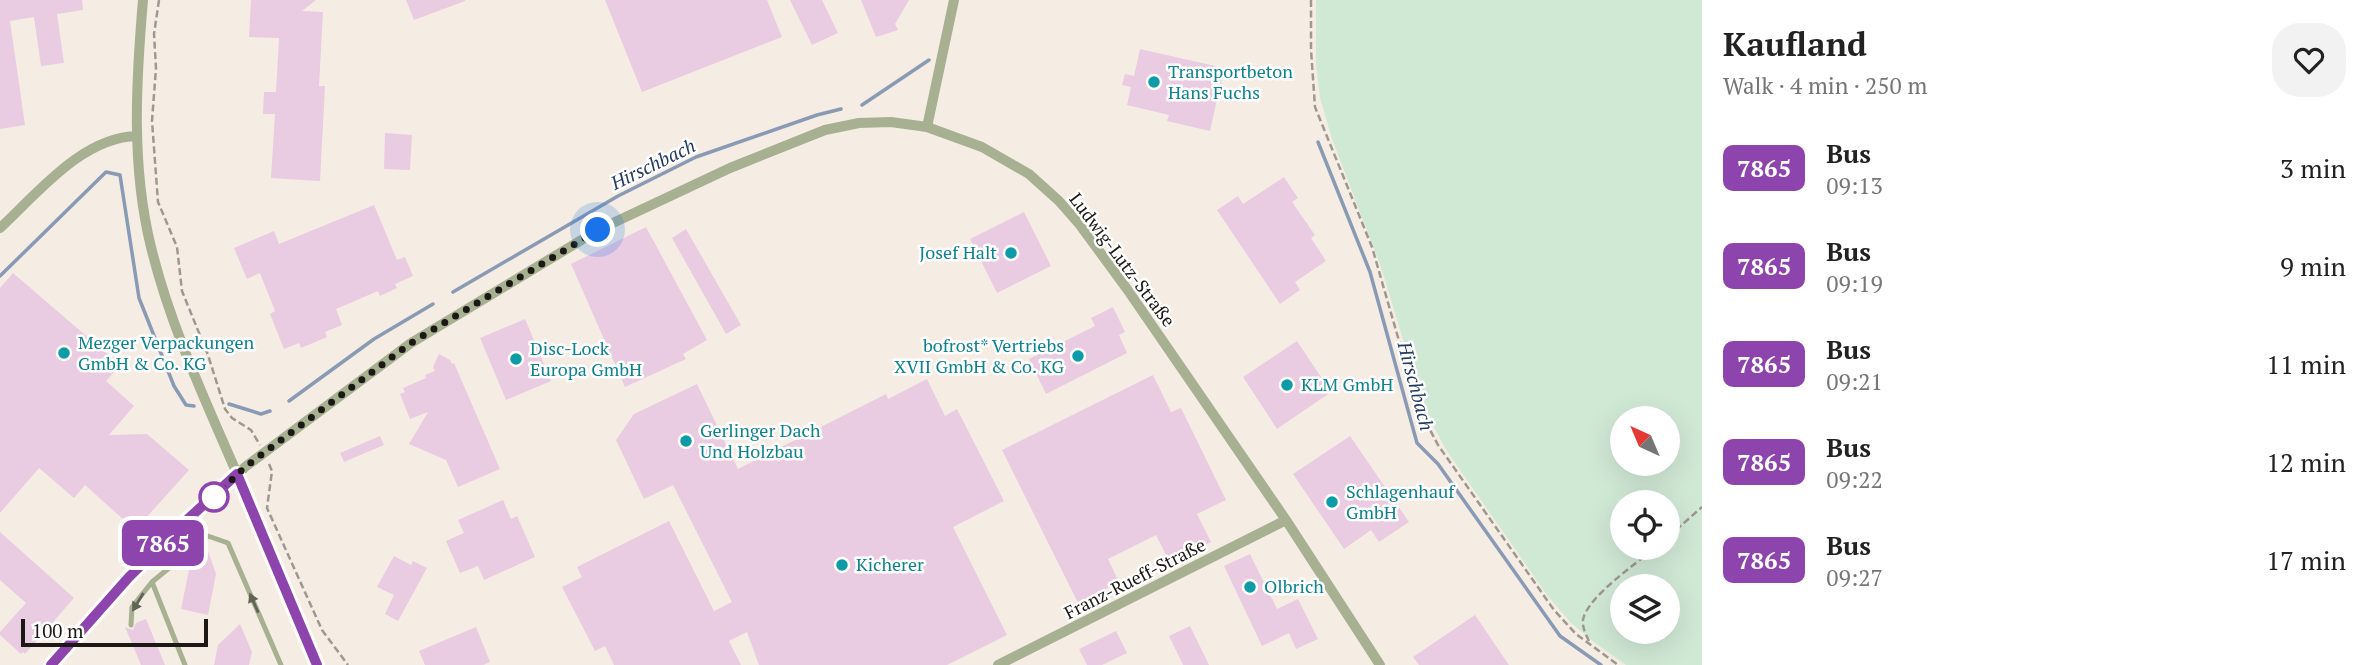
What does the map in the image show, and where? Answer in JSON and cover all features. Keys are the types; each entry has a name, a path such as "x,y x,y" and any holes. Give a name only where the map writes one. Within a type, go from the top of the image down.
{"street":[{"path":"143,0 136,72 137,136 140,180 151,246 182,343 317,665"},
{"path":"927,127 954,0"},
{"name":"Ludwig-Lutz-Straße","path":"51,665 129,577 237,474 411,343 598,230 730,168 825,130 859,123 891,122 927,127 982,147 1029,174 1059,201 1128,289 1286,520 1380,665"},
{"path":"0,228 74,160 97,145 124,136 137,136"},
{"name":"Franz-Rueff-Straße","path":"998,665 1286,520"}],"lane":[{"path":"131,625 132,607 152,582 208,536 228,543 281,665"},
{"path":"152,582 185,665"}],"path":[{"path":"159,0 154,34 156,68 152,121 158,202 177,247 182,290 208,355 225,409 232,418 251,430 272,471 267,508 322,630 348,665"},
{"path":"1311,0 1315,107 1372,247 1418,407 1438,445 1553,610 1576,634 1618,665"},
{"path":"1680,526 1702,507"},
{"path":"1590,644 1584,632 1583,620 1587,609 1641,560"}],"green space":[{"path":"1316,0 1702,0 1702,665 1626,665 1571,623 1547,595 1446,450 1423,406 1381,267 1332,139 1320,98 1316,64"}],"building":[{"path":"0,0 82,0 83,10 57,14 64,63 41,66 34,17 10,21 25,125 0,129"},
{"path":"251,0 316,0 302,11 323,12 319,86 325,86 320,181 271,178 275,114 263,114 264,92 276,92 279,38 249,37"},
{"path":"406,0 465,0 465,1 414,20"},
{"path":"605,0 767,0 782,37 642,92"},
{"path":"790,0 822,0 838,33 812,45"},
{"path":"861,0 909,0 895,24 898,30 876,37"},
{"path":"1140,49 1224,68 1210,131 1167,121 1169,115 1127,105 1131,87 1122,85 1125,74 1134,76"},
{"path":"385,133 412,135 410,170 384,169"},
{"path":"1284,177 1298,198 1292,202 1315,235 1311,238 1326,261 1295,282 1300,290 1280,304 1217,210 1238,196 1243,204"},
{"path":"374,205 397,260 405,257 413,276 395,284 397,288 380,296 378,291 336,309 342,325 325,332 327,337 301,348 299,343 284,349 270,314 275,311 260,273 247,279 234,248 274,231 279,244"},
{"name":"Josef Halt","path":"1024,212 1051,266 997,293 970,239"},
{"path":"646,227 707,340 683,354 686,359 625,387 571,264"},
{"path":"686,229 741,325 726,334 672,238"},
{"path":"13,273 120,365 106,381 134,406 109,435 147,434 189,470 135,530 85,485 74,498 39,468 0,513 0,288"},
{"name":"bofrost* Vertriebs XVII GmbH & Co. KG","path":"1113,307 1125,332 1119,335 1127,353 1046,394 1029,359 1095,326 1091,318"},
{"name":"Disc-Lock Europa GmbH","path":"525,319 551,381 506,400 480,338"},
{"name":"KLM GmbH","path":"1297,341 1331,392 1277,429 1243,377"},
{"path":"439,354 454,363 500,469 458,487 446,460 409,444 428,412 410,419 400,394 405,392 403,388 435,371 433,367"},
{"path":"1153,375 1171,412 1181,408 1226,500 1197,514 1211,542 1170,563 1156,535 1108,559 1119,582 1078,603 1002,450"},
{"name":"Kicherer","path":"927,379 945,416 957,409 1004,501 953,527 1007,635 947,665 759,665 747,632 729,641 741,665 614,665 605,646 595,651 562,587 582,577 577,567 669,521 714,611 732,602 673,485 644,499 616,440 634,414 697,384 738,469 886,394 888,399"},
{"path":"380,436 384,445 344,462 340,453"},
{"path":"1350,436 1409,522 1379,542 1371,530 1344,549 1293,474"},
{"path":"503,500 511,519 517,516 535,557 484,580 478,566 460,573 446,541 464,533 458,520"},
{"path":"0,532 74,598 25,654 21,654 0,635 26,603 0,580"},
{"path":"206,545 216,574 208,615 181,609 191,560"},
{"name":"Olbrich","path":"1250,554 1277,609 1298,599 1318,639 1296,649 1289,633 1262,646 1224,566"},
{"path":"394,556 411,565 413,561 427,568 398,621 385,614 394,595 377,587"},
{"path":"1475,615 1509,665 1419,665 1413,657"},
{"path":"146,619 165,665 141,665 125,627 133,630 136,623"},
{"path":"240,624 252,652 249,665 214,665 218,645"},
{"path":"1190,626 1209,665 1183,665 1169,636"},
{"path":"476,627 490,662 483,665 425,665 419,651"},
{"path":"1116,631 1127,653 1102,665 1087,665 1079,649"}],"waterway":[{"name":"Hirschbach","path":"862,105 929,60"},
{"name":"Hirschbach","path":"453,292 618,196 696,157 841,109"},
{"name":"Hirschbach","path":"1318,142 1370,272 1417,443 1438,464 1560,636 1601,665"},
{"name":"Hirschbach","path":"0,276 106,172 120,175 139,298 174,386 186,405 194,406"},
{"name":"Hirschbach","path":"289,401 374,339 433,304"},
{"name":"Hirschbach","path":"229,404 261,414 270,411"}],"bus line":[{"name":"7865","path":"51,665 129,577 237,474 317,665"}],"place":[{"name":"Transportbeton Hans Fuchs","path":"1154,82"},
{"name":"Josef Halt","path":"1011,253"},
{"name":"Mezger Verpackungen GmbH & Co. KG","path":"64,353"},
{"name":"bofrost* Vertriebs XVII GmbH & Co. KG","path":"1078,356"},
{"name":"Disc-Lock Europa GmbH","path":"516,359"},
{"name":"KLM GmbH","path":"1287,385"},
{"name":"Gerlinger Dach Und Holzbau","path":"686,441"},
{"name":"Schlagenhauf GmbH","path":"1332,502"},
{"name":"Kicherer","path":"842,565"},
{"name":"Olbrich","path":"1250,587"}],"route":[{"path":"214,497 245,467 411,343 598,230"}]}
